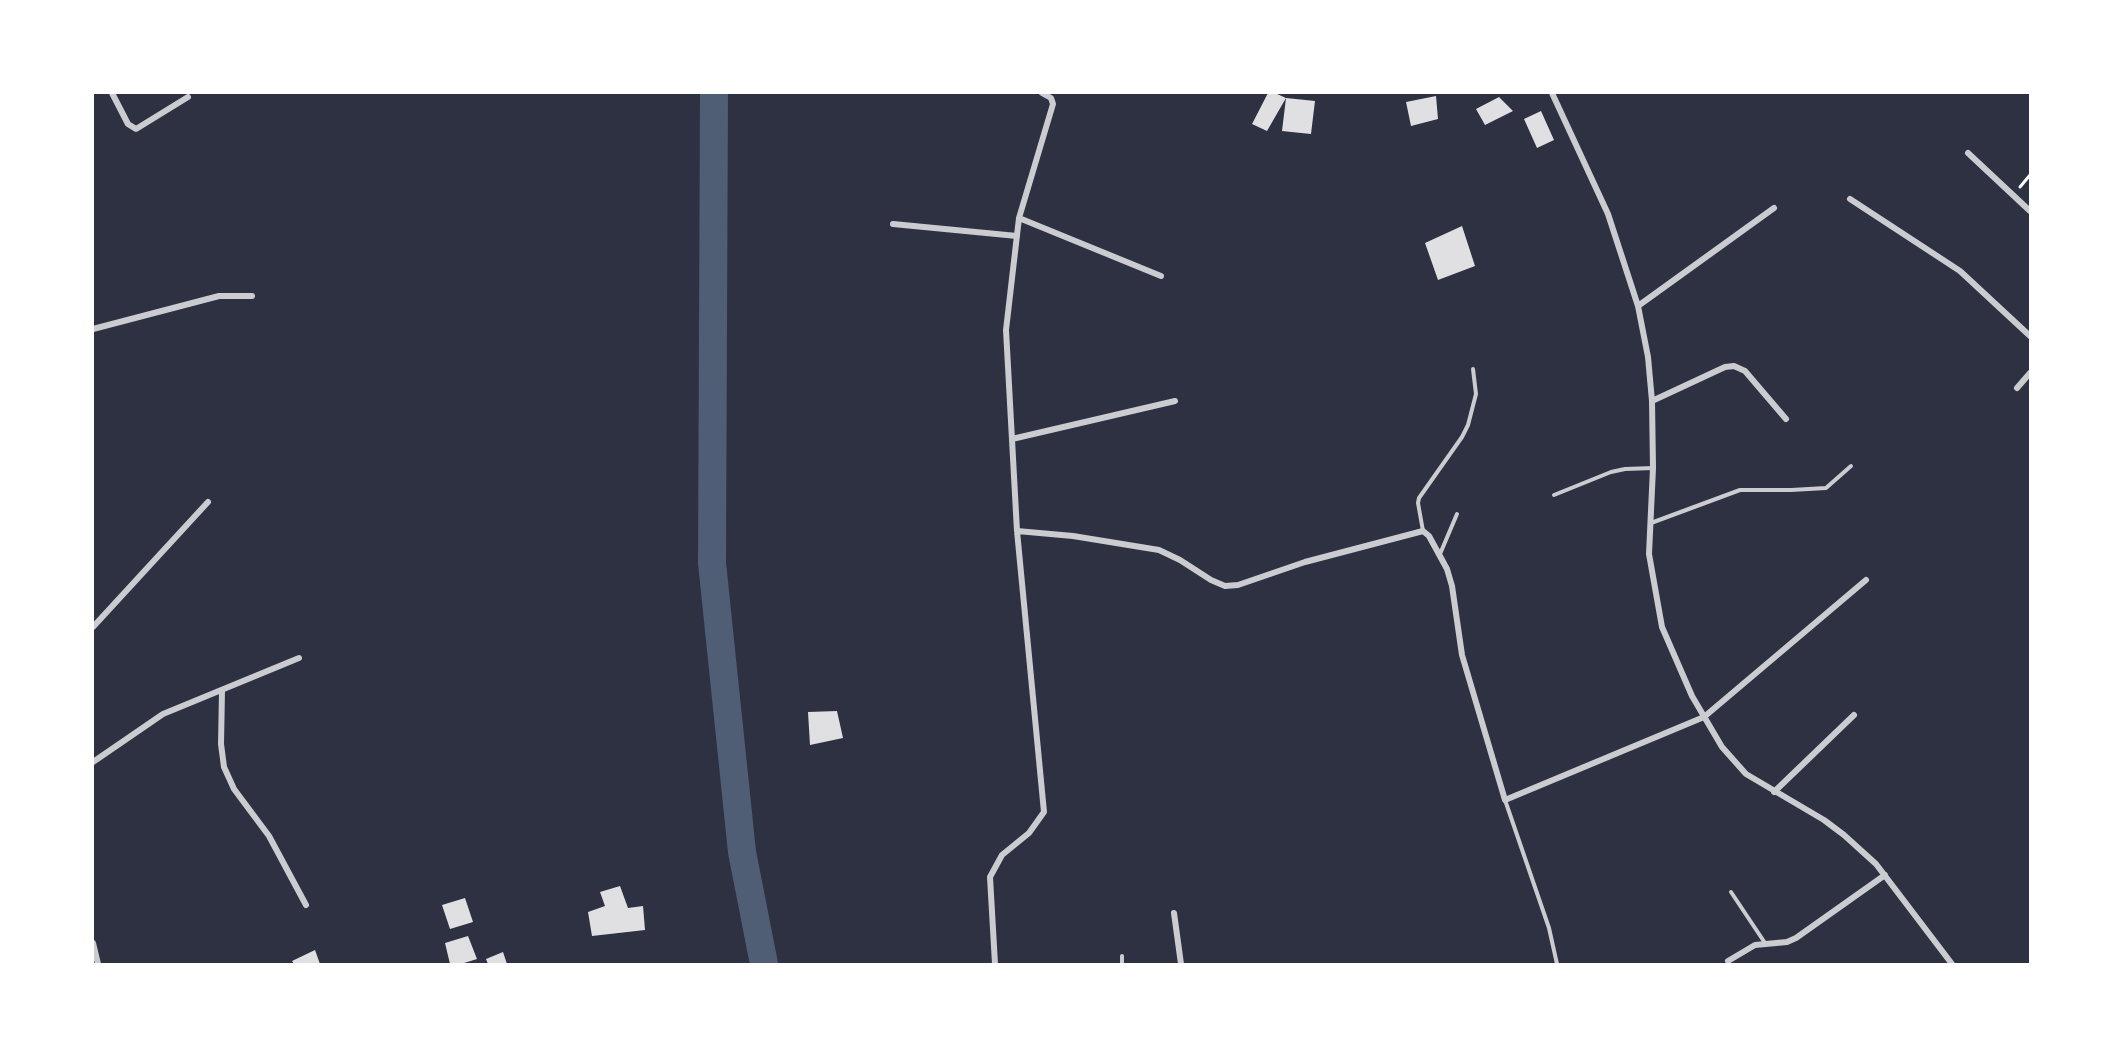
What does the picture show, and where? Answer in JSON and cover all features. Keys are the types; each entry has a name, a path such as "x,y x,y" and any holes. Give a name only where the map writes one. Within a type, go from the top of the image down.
{"street":[{"path":"112,93 128,124 136,129 188,97"},
{"path":"995,964 990,877 1002,855 1029,833 1044,812 1017,531 1005,330 1019,218 1053,104 1051,98 1042,93"},
{"path":"1552,93 1604,203 1638,306 1648,357 1652,401 1653,468 1649,554 1662,627 1692,696 1722,747 1746,774 1824,820 1876,864 1953,964"},
{"path":"1968,153 2030,211"},
{"path":"1850,199 1960,271 2030,336"},
{"path":"1638,306 1774,208"},
{"path":"1019,218 1161,276"},
{"path":"893,224 1017,236"},
{"path":"93,330 219,296 252,296"},
{"path":"1652,401 1725,367 1734,366 1745,371 1786,419"},
{"path":"2017,388 2030,373"},
{"path":"1012,439 1175,401"},
{"path":"93,627 208,502"},
{"path":"1017,531 1073,536 1160,550 1210,580 1225,586 1238,585 1305,562 1423,531 1429,536 1447,569 1452,586 1462,655 1505,800 1704,717 1866,579"},
{"path":"93,762 163,714 299,658"},
{"path":"222,691 221,744 224,767 234,789 269,836 306,904"},
{"path":"1773,792 1854,715"},
{"path":"1728,960 1755,945 1787,942 1808,931 1885,875"},
{"path":"1174,914 1181,964"},
{"path":"93,943 98,964"}],"lane":[{"path":"1423,531 1419,498 1468,425 1476,394 1473,369"},
{"path":"1650,524 1740,490 1827,488 1851,466"},
{"path":"1554,495 1611,471 1653,468"},
{"path":"1440,555 1457,514"},
{"path":"1505,800 1549,927 1557,964"},
{"path":"1731,892 1766,944"},
{"path":"1122,956 1122,964"}],"path":[{"path":"2013,195 2030,175"}],"building":[{"path":"1268,93 1275,93 1286,98 1267,131 1252,124"},
{"path":"1436,96 1438,119 1411,126 1406,102"},
{"path":"1499,97 1513,111 1485,125 1476,109"},
{"path":"1286,98 1315,101 1311,134 1282,131"},
{"path":"1541,111 1554,140 1537,148 1524,119"},
{"path":"1462,226 1475,266 1438,280 1425,243"},
{"path":"837,711 843,738 810,745 808,712"},
{"path":"620,886 628,908 643,906 645,930 592,936 588,912 605,906 600,892"},
{"path":"465,898 473,922 450,929 442,905"},
{"path":"468,936 477,959 461,964 450,964 445,943"},
{"path":"315,950 320,964 294,964 292,961"},
{"path":"503,952 507,964 488,964 486,959"}],"waterway":[{"path":"714,93 712,563 742,852 764,964"}]}
